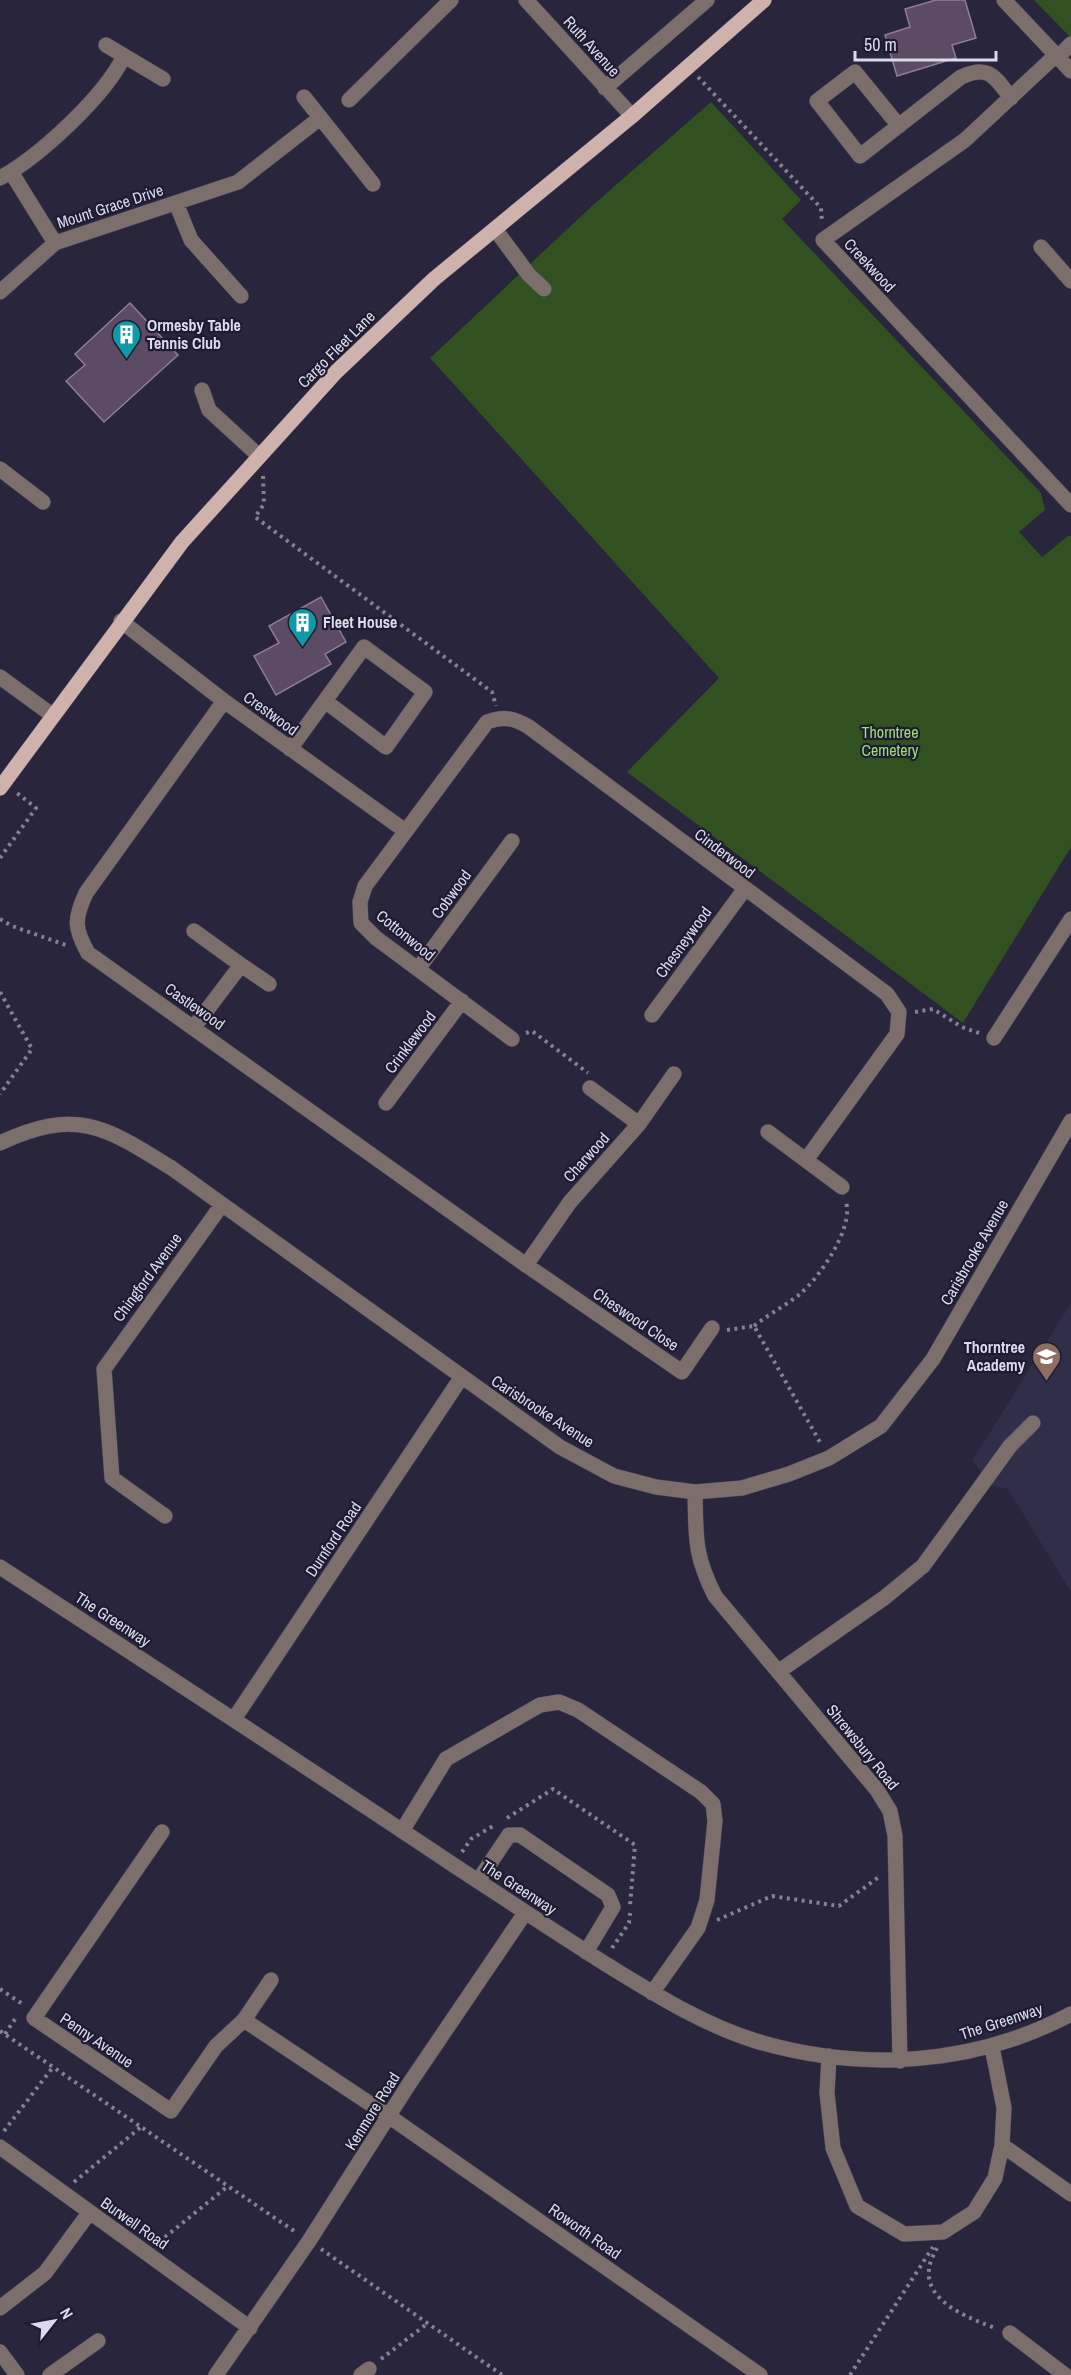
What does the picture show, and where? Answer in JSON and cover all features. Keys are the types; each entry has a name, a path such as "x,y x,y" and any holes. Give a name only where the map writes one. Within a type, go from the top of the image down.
{"main road":[{"name":"Cargo Fleet Lane","path":"1,785 120,621 182,542 258,455 336,372 417,294 632,116 764,0"}],"street":[{"path":"349,100 451,0"},
{"name":"Ruth Avenue","path":"526,0 632,116"},
{"path":"605,88 707,0"},
{"path":"1004,0 1071,71"},
{"name":"Creekwood","path":"1071,44 945,155 823,240 1071,505"},
{"path":"106,45 163,79"},
{"name":"Mount Grace Drive","path":"56,243 6,175 99,96 124,56"},
{"path":"899,126 855,72 817,101 860,156 899,126 962,77 973,71 985,71 994,77 1011,98"},
{"path":"303,97 373,184"},
{"name":"Mount Grace Drive","path":"0,292 56,243 249,176 320,118"},
{"name":"Mount Grace Drive","path":"176,203 191,240 241,296"},
{"path":"495,229 529,275 544,289"},
{"path":"1041,247 1071,280"},
{"path":"202,390 209,410 258,455"},
{"path":"0,469 43,502"},
{"name":"Crestwood","path":"120,621 224,701 404,830"},
{"path":"290,749 364,647 425,692 386,747 325,701"},
{"path":"0,676 52,715"},
{"path":"88,953 77,933 76,914 86,893 224,701"},
{"path":"404,830 487,722 500,717"},
{"name":"Cinderwood","path":"500,717 516,719 529,727 744,890 887,994 899,1012 897,1034"},
{"name":"Cottonwood","path":"404,830 365,886 360,902 361,923 376,938 512,1039"},
{"name":"Cobwood","path":"418,969 512,841"},
{"name":"Chesneywood","path":"652,1015 744,890"},
{"path":"994,1038 1071,919"},
{"path":"194,931 269,984"},
{"name":"Castlewood","path":"88,953 526,1265"},
{"path":"194,1027 241,965"},
{"name":"Crinklewood","path":"386,1103 462,1001"},
{"path":"807,1160 897,1034"},
{"name":"Charwood","path":"526,1265 570,1202 639,1124 674,1074"},
{"path":"590,1088 639,1124"},
{"name":"Carisbrooke Avenue","path":"0,1143 52,1124 91,1126 136,1146 173,1169 220,1206 560,1447 614,1476 656,1487 695,1492 742,1488 789,1474 829,1458 881,1425 933,1359 1071,1123"},
{"path":"768,1132 842,1187"},
{"name":"Chingford Avenue","path":"165,1516 112,1478 104,1369 220,1206"},
{"name":"Cheswood Close","path":"526,1265 682,1372 712,1329"},
{"name":"Durnford Road","path":"234,1719 461,1378"},
{"path":"778,1672 884,1598 923,1566 1010,1446 1033,1423"},
{"name":"Shrewsbury Road","path":"695,1492 696,1544 700,1567 715,1596 877,1790 890,1811 897,1864 900,2061"},
{"name":"The Greenway","path":"0,1567 234,1719 525,1913 652,1993 698,2018 756,2041 829,2056 900,2061 940,2058 992,2047 1071,2014"},
{"path":"402,1831 446,1759 540,1705 560,1702 578,1710 700,1792 713,1804 715,1821 707,1900 698,1928 652,1993"},
{"name":"Penny Avenue","path":"162,1833 31,2009 34,2019 171,2111 216,2046 244,2020 271,1980"},
{"path":"478,1881 509,1835 520,1836 608,1895 613,1907 586,1952"},
{"name":"Kenmore Road","path":"216,2375 309,2241 525,1913"},
{"path":"244,2020 390,2117"},
{"path":"829,2056 827,2093 833,2148 857,2206 904,2234 943,2232 974,2212 995,2178 1002,2145 1004,2108 992,2047"},
{"name":"Roworth Road","path":"390,2117 760,2375"},
{"path":"1002,2145 1071,2194"},
{"name":"Burwell Road","path":"0,2147 88,2213 250,2328"},
{"path":"0,2308 45,2273 88,2213"},
{"path":"1010,2333 1065,2375"},
{"path":"50,2375 98,2341"},
{"path":"0,2352 17,2375"}],"path":[{"path":"688,67 821,208 823,240"},
{"path":"258,455 263,477 264,504 255,517 492,692 500,717"},
{"path":"0,858 36,808 1,785"},
{"path":"0,919 12,926 88,953"},
{"path":"0,992 32,1048 0,1094"},
{"path":"897,1034 913,1012 933,1009 962,1027 994,1038"},
{"path":"512,1039 532,1031 589,1074 590,1088"},
{"path":"712,1329 731,1330 754,1326 801,1293 829,1258 842,1234 848,1209 842,1187"},
{"path":"754,1326 829,1458"},
{"path":"698,1928 772,1896 839,1906 897,1864"},
{"path":"0,1989 31,2009 5,2034"},
{"path":"0,2031 502,2375"},
{"path":"0,2136 53,2067"},
{"path":"88,2213 74,2182 141,2127"},
{"path":"145,2253 228,2186"},
{"path":"943,2232 928,2270 934,2293 968,2318 1010,2333"},
{"path":"850,2375 943,2232"},
{"path":"365,2372 428,2323"}],"shaded area":[{"name":"Thorntree Academy","path":"1071,1303 1071,1592 1008,1489 993,1486 972,1461"}],"green space":[{"path":"1034,0 1071,0 1071,38"},
{"name":"Thorntree Cemetery","path":"711,102 801,200 782,219 1041,493 1045,510 1019,532 1042,557 1071,536 1071,847 963,1023 627,772 719,678 430,358 593,205"}],"building":[{"path":"936,0 965,0 976,38 952,45 956,58 897,76 885,35 910,27 905,9"},
{"name":"Ormesby Table Tennis Club","path":"130,303 178,355 104,422 66,381 85,365 75,354"},
{"name":"Fleet House","path":"321,597 346,642 325,654 331,664 276,695 254,656 279,643 269,626"}],"place":[{"name":"Ormesby Table Tennis Club","path":"126,360"},
{"name":"Fleet House","path":"302,648"},
{"name":"Thorntree Academy","path":"1046,1382"}]}
